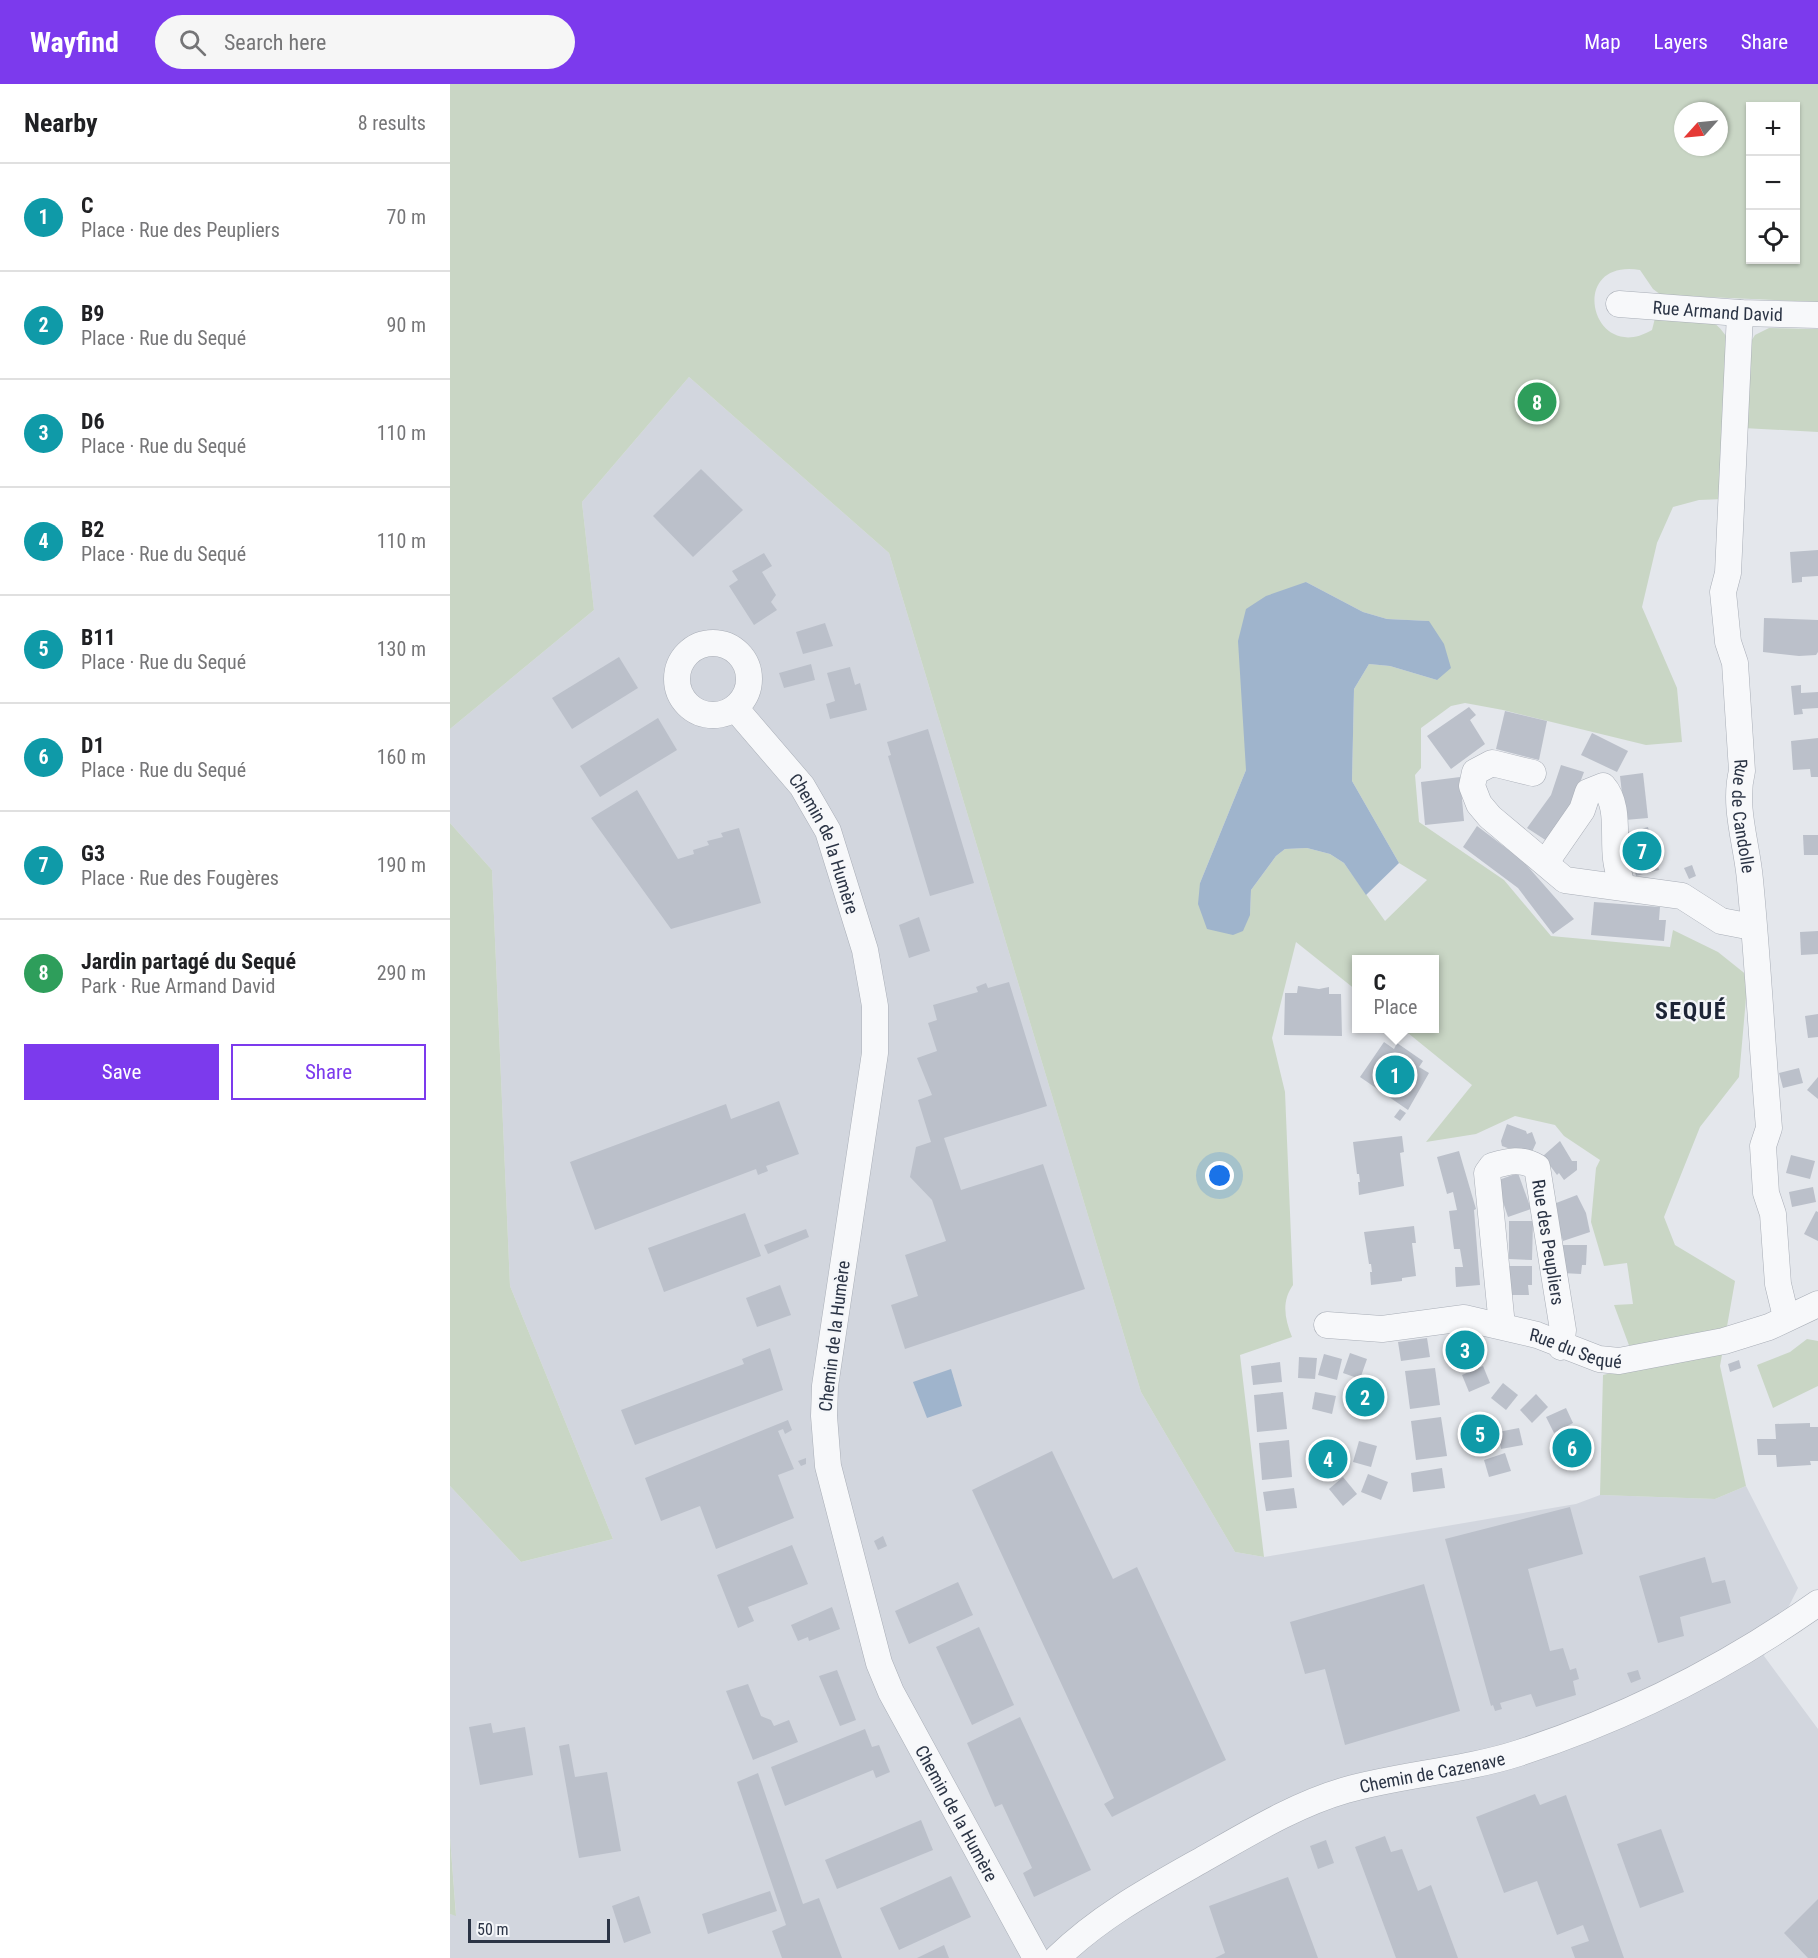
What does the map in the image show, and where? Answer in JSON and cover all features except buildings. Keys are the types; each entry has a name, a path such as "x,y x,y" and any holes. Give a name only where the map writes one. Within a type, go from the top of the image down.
{"street":[{"name":"Rue Armand David","path":"1619,304 1740,313 1818,315"},
{"name":"Rue de Candolle","path":"1740,313 1728,573 1723,592 1728,642 1735,663 1742,771 1738,785 1742,834 1751,883 1752,927 1769,1128 1763,1146 1766,1193 1773,1214 1778,1284 1786,1317"},
{"name":"Chemin de la Humère","path":"735,708 795,777 828,831 865,950 875,1006 875,1053 825,1386 824,1416 828,1466 833,1488 873,1641 891,1692 1036,1958"},
{"path":"1533,773 1492,763 1475,772 1472,786 1479,804 1490,817 1546,862 1557,874 1574,884 1622,887 1682,896 1721,921 1752,927"},
{"path":"1546,862 1582,810 1588,792 1603,786 1609,793 1614,812 1616,860 1622,887"},
{"name":"Rue des Peupliers","path":"1502,1326 1487,1173 1492,1166 1514,1160 1527,1161 1537,1167 1563,1330 1561,1347"},
{"name":"Rue du Sequé","path":"1327,1325 1382,1329 1464,1318 1537,1335 1561,1347 1599,1359 1619,1361 1724,1341 1769,1327 1786,1317 1818,1304"},
{"name":"Chemin de Cazenave","path":"1057,1958 1115,1910 1291,1812 1344,1791 1493,1761 1584,1730 1653,1700 1700,1676 1779,1630 1818,1603"}],"shaded area":[{"path":"689,377 889,553 1141,1392 1235,1552 1264,1557 1576,1504 1600,1495 1715,1499 1746,1486 1798,1588 1764,1656 1818,1729 1818,1958 450,1958 450,1914 456,1915 450,1837 450,1486 521,1562 613,1539 510,1286 492,870 450,823 450,729 594,610 582,502"}],"green space":[{"path":"450,84 1818,84 1818,302 1661,295 1653,289 1640,270 1617,271 1602,279 1595,293 1595,309 1602,324 1614,334 1631,337 1652,330 1655,318 1698,316 1715,323 1730,342 1724,499 1699,500 1673,507 1657,543 1642,607 1677,688 1682,742 1646,745 1465,703 1451,706 1421,728 1421,768 1415,775 1419,822 1504,880 1551,936 1670,947 1673,930 1718,952 1748,976 1739,1077 1700,1127 1664,1217 1675,1245 1735,1281 1720,1366 1746,1486 1715,1499 1600,1495 1603,1375 1632,1368 1630,1348 1614,1305 1633,1304 1627,1263 1604,1266 1591,1222 1596,1168 1600,1160 1564,1136 1555,1125 1515,1116 1476,1134 1426,1142 1472,1085 1408,1033 1439,1033 1439,955 1352,955 1352,987 1296,942 1272,1038 1285,1092 1293,1285 1289,1291 1285,1311 1292,1337 1240,1355 1264,1557 1235,1552 1141,1392 889,553 689,377 582,502 594,610 450,729","holes":["1306,582 1363,612 1387,619 1429,621 1437,680 1390,666 1369,664 1354,689 1352,781 1399,863 1427,880 1385,921 1344,863 1330,854 1307,848 1285,849 1276,856 1251,890 1250,915 1200,883 1246,770"]},
{"path":"1769,328 1818,329 1818,432 1743,428 1747,348 1755,335"},
{"path":"450,823 492,870 510,1286 613,1539 521,1562 450,1486"},
{"path":"1807,1339 1818,1341 1818,1386 1773,1408 1757,1365 1790,1352"},
{"path":"450,1837 456,1916 450,1914"}],"water":[{"path":"1306,582 1363,612 1387,619 1429,621 1444,644 1451,668 1437,680 1390,666 1369,664 1354,689 1352,781 1399,863 1366,895 1344,863 1330,854 1307,848 1285,849 1276,856 1251,890 1250,915 1243,931 1233,935 1207,929 1198,904 1200,883 1246,770 1238,641 1246,609 1266,596"},
{"path":"951,1369 962,1406 927,1418 913,1382"}],"place":[{"name":"Jardin partagé du Sequé","path":"1537,402"},
{"name":"G3","path":"1642,851"},
{"name":"C","path":"1395,1075"},
{"name":"D6","path":"1465,1350"},
{"name":"B9","path":"1365,1397"},
{"name":"B11","path":"1480,1434"},
{"name":"D1","path":"1572,1448"},
{"name":"B2","path":"1328,1459"}],"district":[{"name":"SEQUÉ","path":"1691,1011"}]}
